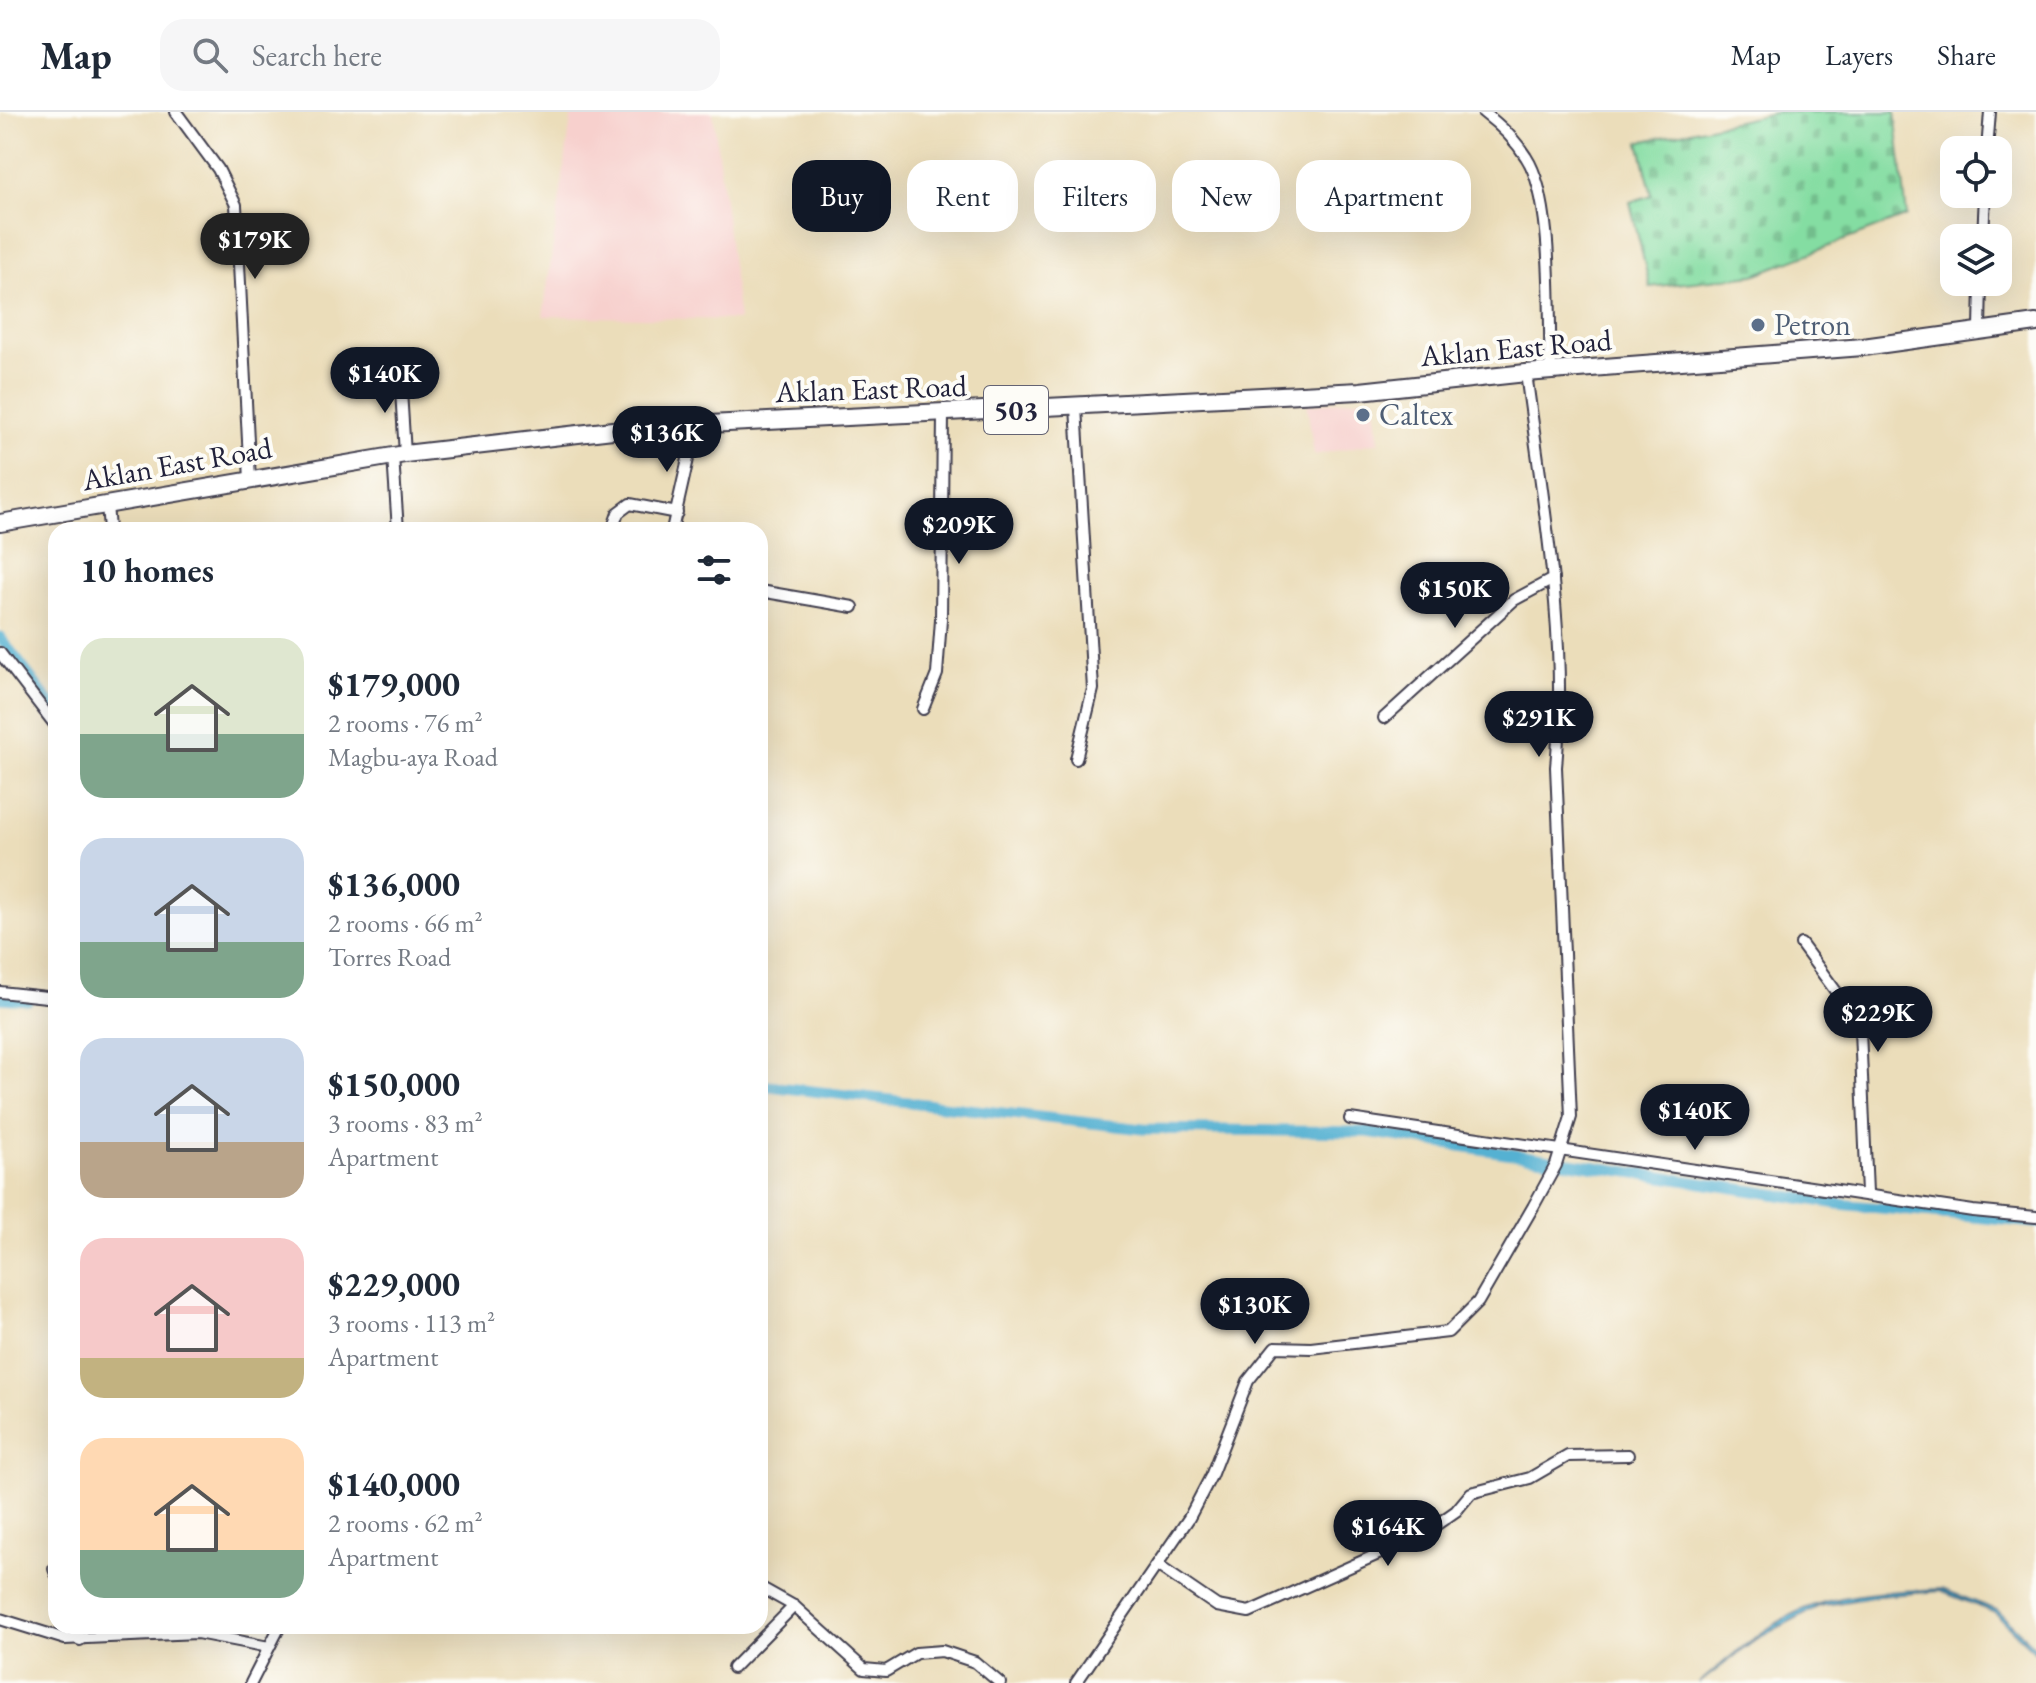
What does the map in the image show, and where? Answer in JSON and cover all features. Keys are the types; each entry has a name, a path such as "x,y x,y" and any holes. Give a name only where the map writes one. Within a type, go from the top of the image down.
{"main road":[{"name":"Aklan East Road","path":"0,523 399,455 690,424 943,414 1360,391 1526,373 1863,347 2036,323"}],"street":[{"path":"176,112 218,169 236,205 250,480"},
{"path":"1483,112 1507,131 1528,159 1543,206 1551,371"},
{"path":"1988,136 1990,112"},
{"path":"1980,329 1981,296"},
{"path":"1076,1683 1157,1565 1211,1476 1248,1381 1275,1347 1311,1348 1448,1332 1478,1302 1556,1165 1571,1117 1556,767 1561,710 1553,579 1526,373"},
{"path":"398,522 400,375"},
{"path":"1076,407 1093,689 1076,759"},
{"path":"923,709 937,674 941,620 943,414"},
{"path":"674,522 690,424"},
{"path":"107,504 108,522"},
{"path":"615,522 618,513 630,504 677,513"},
{"path":"1384,718 1514,600 1553,579"},
{"path":"768,592 853,607"},
{"path":"0,653 48,716"},
{"path":"1801,944 1854,1016 1860,1030 1867,1193"},
{"path":"0,992 48,997"},
{"path":"1350,1119 2036,1217"},
{"path":"1157,1565 1217,1606 1249,1612 1423,1534 1456,1511 1471,1493 1530,1478 1568,1456 1628,1455"},
{"path":"768,1591 794,1606 864,1669 886,1671 916,1653 942,1651 975,1662 1000,1683"},
{"path":"768,1632 794,1606"},
{"path":"0,1619 48,1634"},
{"path":"49,1634 80,1640 180,1634"},
{"path":"78,1634 80,1640"},
{"path":"202,1634 269,1647"},
{"path":"251,1683 276,1634"},
{"path":"733,1668 766,1634"}],"shaded area":[{"path":"572,112 713,112 739,320 543,316"},
{"path":"1374,397 1379,442 1314,455 1307,405"}],"green space":[{"path":"1779,112 1895,112 1907,216 1754,275 1650,287 1630,202 1652,195 1639,142"}],"water":[{"path":"1942,1589 1997,1610 2036,1648 2036,1653 1994,1612 1940,1591 1878,1596 1819,1606 1758,1638 1699,1683 1756,1638 1802,1610 1833,1600 1864,1595"}],"waterway":[{"path":"0,637 48,700"},
{"path":"0,998 28,1000"},
{"path":"768,1086 1143,1129 1368,1132 1839,1204 2036,1223"}],"place":[{"name":"Petron","path":"1758,325"},
{"name":"Caltex","path":"1363,415"}]}
